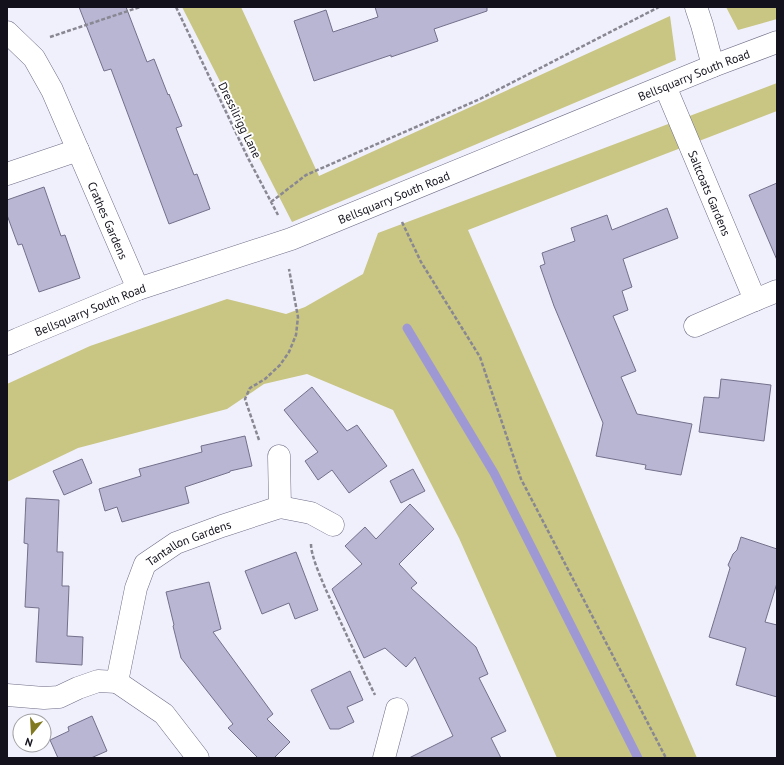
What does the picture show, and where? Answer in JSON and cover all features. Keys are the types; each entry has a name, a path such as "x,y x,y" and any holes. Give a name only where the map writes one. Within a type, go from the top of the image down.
{"street":[{"path":"696,7 713,66"},
{"name":"Crathes Gardens","path":"14,39 34,58 52,90 138,290"},
{"name":"Bellsquarry South Road","path":"7,344 138,290 291,239 713,66 777,42"},
{"name":"Saltcoats Gardens","path":"665,86 755,300"},
{"path":"7,174 78,150"},
{"path":"694,326 777,291"},
{"path":"279,462 280,507"},
{"name":"Tantallon Gardens","path":"117,682 136,588 145,564 176,543 280,507 311,513 333,525"},
{"path":"7,695 44,698 59,697 98,681 117,682 164,714 198,758"},
{"path":"384,758 397,709"}],"path":[{"path":"14,39 140,7"},
{"name":"Dressilrigg Lane","path":"176,7 248,158 291,239"},
{"path":"271,202 306,175 480,99 659,7"},
{"path":"391,198 421,262 480,357 521,479 666,758"},
{"path":"279,462 262,450 245,399 250,388 280,365 289,352 296,335 298,317 289,270 291,239"},
{"path":"311,513 311,549 342,626 391,730"}],"shaded area":[{"path":"182,7 241,7 319,176 670,16 676,60 292,222"},
{"path":"726,7 777,7 777,19 738,30"},
{"path":"777,83 777,111 468,230 571,464 697,758 557,758 459,538 393,410 307,374 264,384 227,409 78,448 7,482 7,384 90,346 227,299 286,314 305,307 363,274 378,233"}],"building":[{"path":"79,7 126,7 147,62 154,59 168,95 169,94 182,126 176,128 194,175 197,174 210,209 169,224 111,69 104,71"},
{"path":"375,7 487,7 487,11 434,29 438,41 314,81 294,21 326,10 333,32 378,17"},
{"path":"777,183 777,260 749,195"},
{"path":"44,187 61,236 65,235 80,278 39,292 22,244 18,245 7,215 7,200"},
{"path":"667,208 678,238 623,259 632,287 622,291 628,310 613,316 636,371 621,377 637,414 692,424 681,475 645,469 646,465 596,456 603,423 554,306 540,266 545,264 542,253 575,241 571,228 607,215 612,230"},
{"path":"721,379 771,385 764,441 699,432 704,397 719,398"},
{"path":"312,387 347,431 357,425 387,466 349,493 332,470 318,480 305,461 318,452 284,410"},
{"path":"245,436 252,466 230,471 185,487 189,503 122,522 117,507 105,511 99,489 141,476 139,469 202,452 201,446"},
{"path":"82,459 92,483 64,495 53,471"},
{"path":"413,469 425,491 401,503 390,481"},
{"path":"26,498 59,500 57,552 63,552 62,586 69,586 67,636 83,637 82,665 36,662 39,608 25,607 28,544 24,543"},
{"path":"410,504 434,529 399,564 417,583 411,588 476,647 488,674 479,678 506,731 491,738 501,758 409,758 453,736 415,657 406,667 385,648 364,658 332,589 362,564 345,546 365,527 376,539"},
{"path":"741,537 777,549 777,583 765,622 777,625 777,697 736,685 746,648 709,637 730,568 728,565 733,554 737,550"},
{"path":"296,552 318,610 295,619 289,603 262,614 245,571"},
{"path":"209,582 221,629 213,632 273,714 267,719 290,742 274,758 258,758 228,728 233,724 181,658 166,592"},
{"path":"350,671 363,700 347,707 354,722 339,729 330,729 311,690"},
{"path":"92,716 107,751 91,758 58,758 52,744 52,739 69,731 68,727"}],"waterway":[{"path":"407,328 494,473 638,758"}]}
